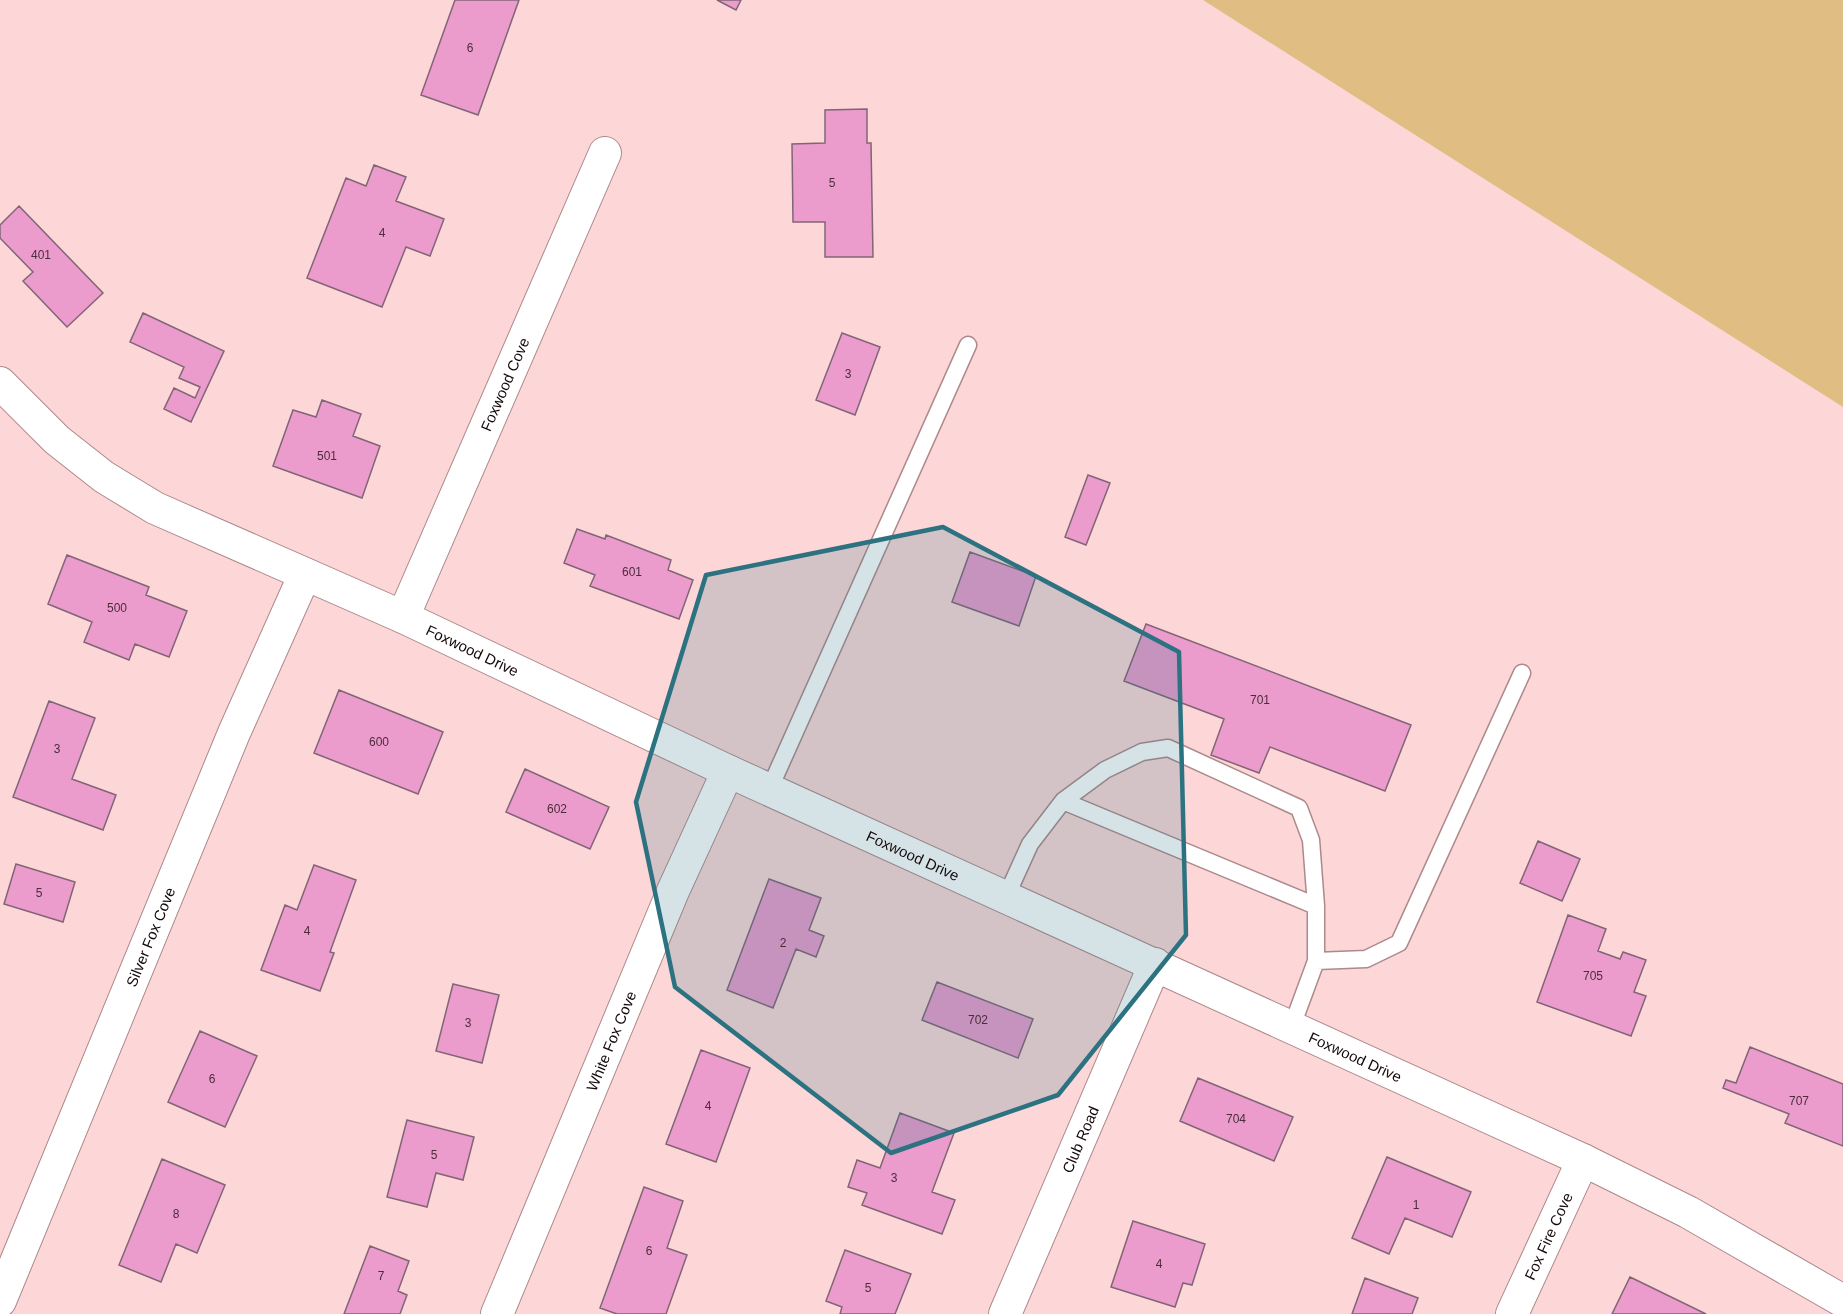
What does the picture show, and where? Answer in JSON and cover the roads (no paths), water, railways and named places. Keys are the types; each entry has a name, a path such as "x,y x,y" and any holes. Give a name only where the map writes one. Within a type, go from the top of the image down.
{"street":[{"name":"Foxwood Cove","path":"403,617 604,153"},
{"name":"Foxwood Drive","path":"0,383 57,440 104,477 155,508 403,617 769,790 1583,1160 1688,1212 1843,1301"},
{"name":"Silver Fox Cove","path":"0,1301 234,733 305,574"},
{"name":"White Fox Cove","path":"497,1314 673,891 728,771"},
{"name":"Club Road","path":"1005,1314 1155,964"},
{"name":"Fox Fire Cove","path":"1512,1314 1583,1160"}],"lane":[{"path":"769,790 968,345"},
{"path":"1316,961 1366,959 1399,943 1522,673"},
{"path":"1006,897 1030,844 1063,801 1106,770 1142,752 1168,748 1299,808 1311,840 1316,906 1316,961 1292,1026"},
{"path":"1063,801 1316,906"}]}
